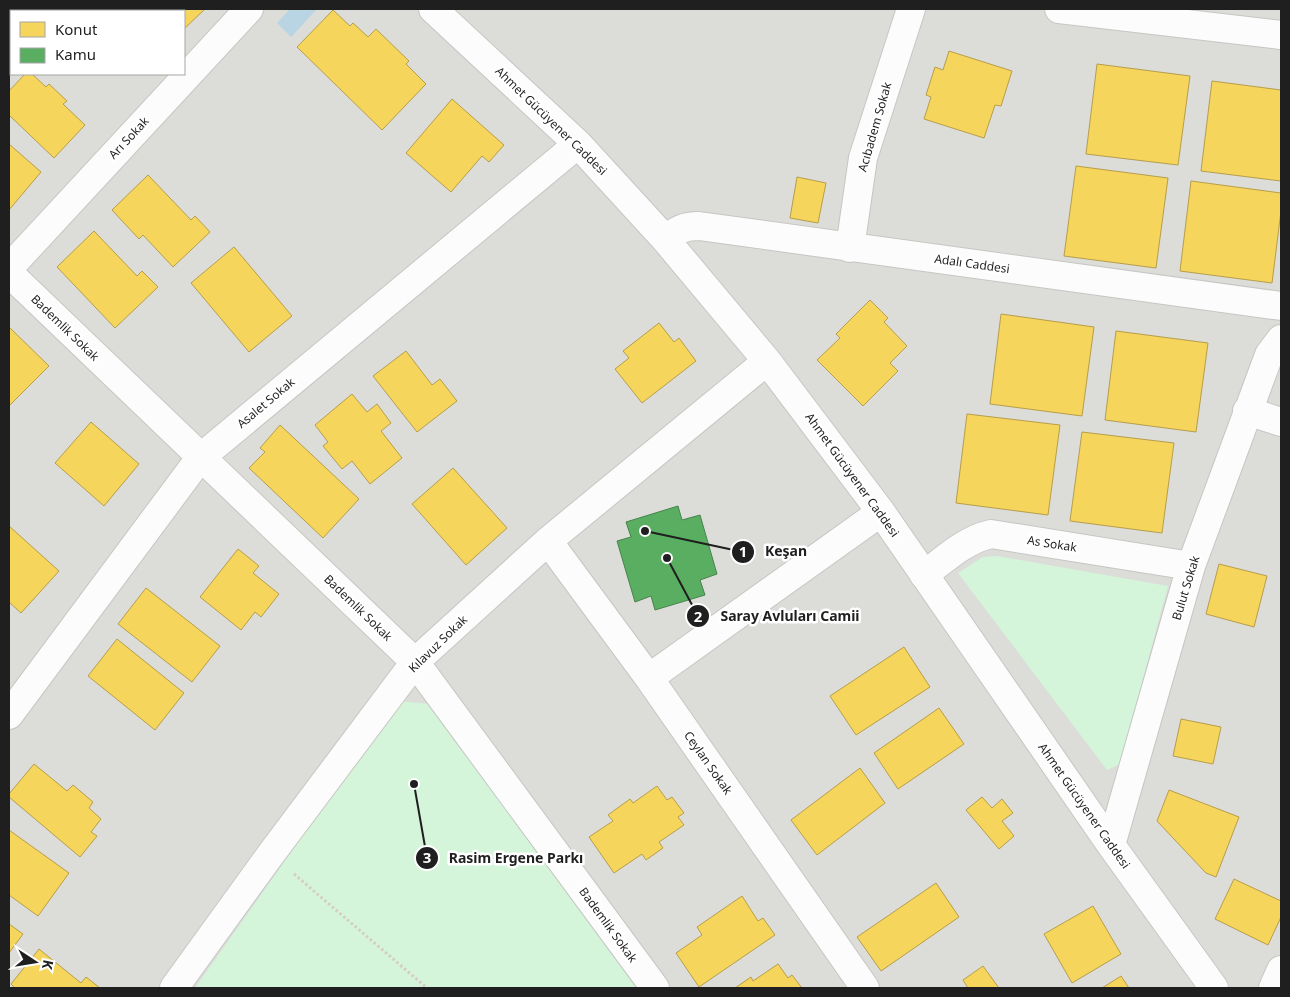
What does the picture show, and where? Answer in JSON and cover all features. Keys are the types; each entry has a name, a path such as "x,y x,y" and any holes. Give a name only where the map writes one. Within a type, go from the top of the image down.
{"street":[{"name":"Arı Sokak","path":"9,268 249,9"},
{"name":"Ahmet Gücüyener Caddesi","path":"433,9 578,144 666,239 767,361 881,512 1111,845 1214,988"},
{"name":"Acıbadem Sokak","path":"850,248 863,158 911,9"},
{"path":"1059,9 1281,35"},
{"name":"Asalet Sokak","path":"9,715 200,458 578,144"},
{"name":"Adalı Caddesi","path":"666,239 678,230 688,226 1281,306"},
{"name":"Bademlik Sokak","path":"9,273 415,662 655,988"},
{"name":"Bulut Sokak","path":"1111,845 1192,566 1247,411 1269,355 1281,339"},
{"name":"Kılavuz Sokak","path":"174,988 271,854 415,662 548,541 767,361"},
{"path":"1247,411 1281,422"},
{"path":"649,678 881,512"},
{"name":"As Sokak","path":"924,575 966,543 978,537 991,534 1192,566"},
{"name":"Ceylan Sokak","path":"548,541 649,678 866,988"},
{"path":"1273,988 1281,970"}],"path":[{"path":"271,854 427,988"}],"shaded area":[{"path":"9,9 1281,9 1281,988 9,988"}],"green space":[{"path":"997,556 1168,586 1120,764 1107,770 958,573 983,557"},
{"path":"398,701 430,704 637,988 195,988"}],"water":[{"path":"290,9 317,9 291,37 277,23"}],"building: Konut":[{"path":"9,9 68,9 10,10"},
{"path":"118,9 205,9 185,28 185,10"},
{"path":"333,10 350,26 353,23 368,37 376,29 409,61 406,64 426,84 382,130 297,47"},
{"path":"949,51 1012,71 1001,106 995,105 984,138 924,119 931,97 926,95 935,67 943,70"},
{"path":"1097,64 1190,76 1178,165 1086,154"},
{"path":"24,75 33,75 46,87 49,84 67,101 63,104 85,125 54,158 9,115 9,91"},
{"path":"1212,81 1281,90 1281,181 1201,171"},
{"path":"452,99 504,145 489,162 482,156 451,192 406,153"},
{"path":"9,144 41,172 9,210"},
{"path":"1076,166 1168,178 1156,268 1064,256"},
{"path":"148,175 191,220 195,216 210,232 173,267 143,235 139,239 112,210"},
{"path":"797,177 826,183 818,223 790,218"},
{"path":"1191,181 1281,193 1281,211 1272,283 1180,271"},
{"path":"94,231 137,276 142,271 158,287 115,328 57,267"},
{"path":"234,247 292,316 249,352 191,283"},
{"path":"870,300 888,318 884,322 907,346 890,363 898,371 863,406 817,360 840,338 836,334"},
{"path":"1001,314 1094,327 1082,416 990,404"},
{"path":"659,323 674,342 679,338 696,361 642,403 615,369 629,358 623,351"},
{"path":"9,327 49,366 9,406"},
{"path":"1116,331 1208,343 1196,432 1105,420"},
{"path":"406,351 432,385 440,379 457,401 417,432 373,376"},
{"path":"352,394 367,412 377,404 391,423 381,431 402,458 370,484 352,461 342,469 323,446 328,442 315,425"},
{"path":"967,414 1060,425 1048,515 956,503"},
{"path":"91,422 139,464 104,506 55,463"},
{"path":"280,425 359,499 323,538 249,468 265,452 260,448"},
{"path":"1082,432 1174,443 1162,533 1070,521"},
{"path":"453,468 507,528 466,565 412,504"},
{"path":"9,526 59,571 21,613 9,602"},
{"path":"238,549 259,566 253,573 279,594 261,617 255,612 241,630 200,597"},
{"path":"1219,564 1267,576 1254,627 1206,614"},
{"path":"146,588 220,646 192,682 118,624"},
{"path":"117,639 184,693 155,730 88,676"},
{"path":"904,647 930,687 856,735 830,696"},
{"path":"939,708 964,744 898,789 874,753"},
{"path":"1181,719 1221,727 1213,764 1173,756"},
{"path":"34,764 67,791 73,785 93,802 89,808 101,819 91,832 97,836 80,857 9,797 9,794"},
{"path":"860,768 885,803 817,855 791,820"},
{"path":"657,786 667,800 672,797 684,813 678,817 684,825 659,842 663,848 646,860 642,854 614,873 589,837 613,821 608,815 630,799 633,803"},
{"path":"1169,790 1239,817 1216,877 1206,873 1157,821"},
{"path":"982,797 992,808 1002,799 1013,813 1002,821 1014,836 999,849 966,810"},
{"path":"9,830 69,873 38,916 9,895"},
{"path":"1234,879 1281,901 1281,917 1268,945 1215,919"},
{"path":"936,883 959,917 881,971 857,937"},
{"path":"742,896 758,921 763,918 775,935 699,987 676,953 702,935 697,927"},
{"path":"1093,906 1121,954 1072,983 1044,934"},
{"path":"9,924 23,934 9,953"},
{"path":"39,949 81,983 86,977 100,988 15,988 11,984"},
{"path":"778,964 788,978 792,975 802,988 735,988 751,977 753,981"},
{"path":"983,966 999,988 968,988 963,980"},
{"path":"1121,976 1129,988 1102,988"}],"building: Kamu":[{"path":"678,506 682,520 700,515 717,574 700,580 705,595 655,610 651,596 635,602 617,541 631,537 626,522"}],"place":[{"name":"Keşan","path":"645,531"},
{"name":"Saray Avluları Camii","path":"667,558"},
{"name":"Rasim Ergene Parkı","path":"414,784"}]}
